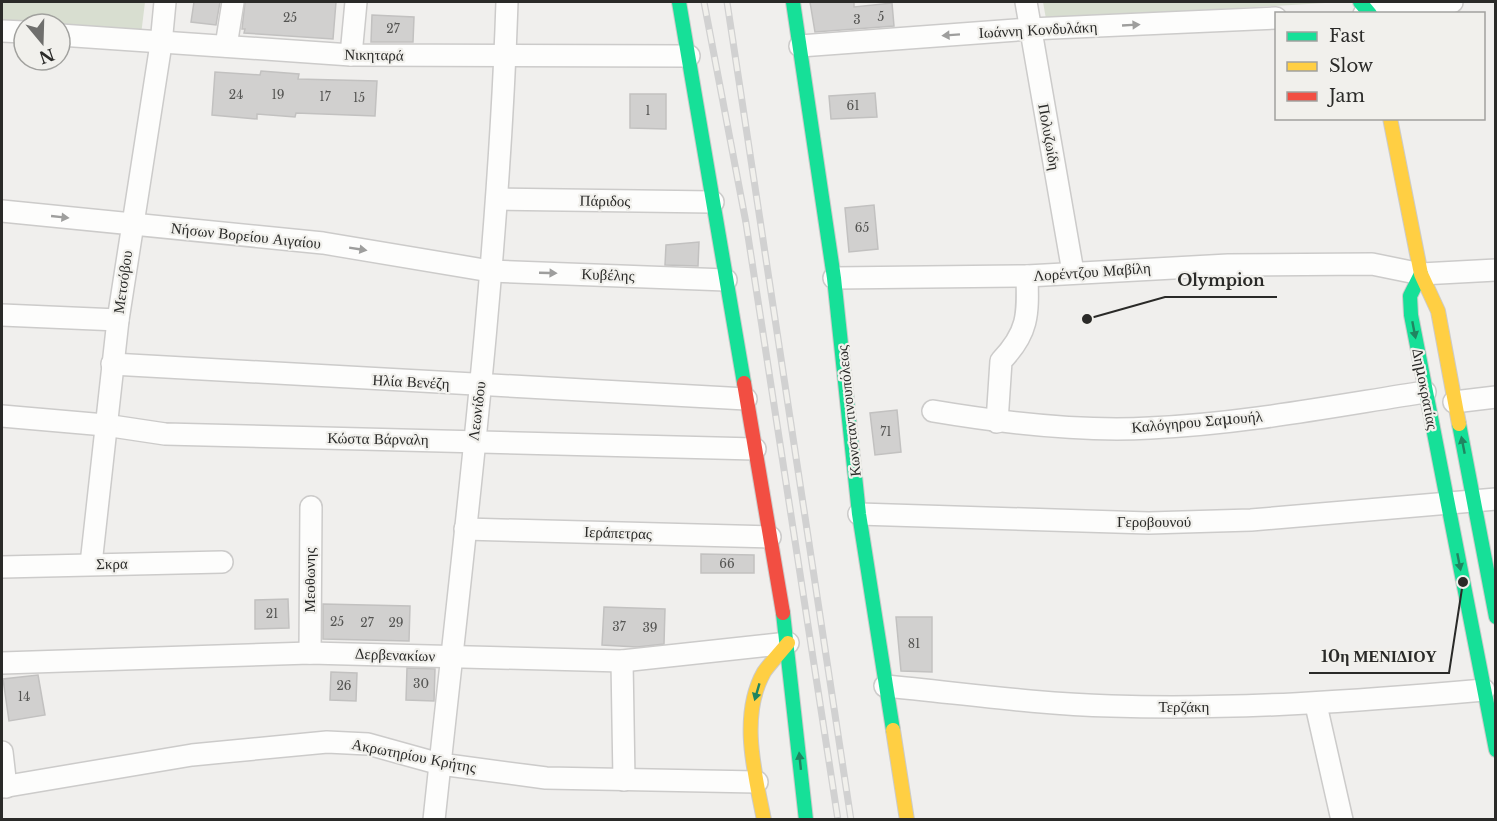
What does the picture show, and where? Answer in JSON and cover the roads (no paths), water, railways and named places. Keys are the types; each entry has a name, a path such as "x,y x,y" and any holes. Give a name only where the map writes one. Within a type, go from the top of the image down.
{"street":[{"name":"Μετσόβου","path":"91,564 112,364 161,44 165,2"},
{"path":"226,46 233,2"},
{"path":"351,55 356,2"},
{"name":"Λεωνίδου","path":"434,819 473,441 481,386 497,199 507,2"},
{"path":"679,2 788,643 806,819"},
{"name":"Κωνσταντινουπόλεως","path":"793,2 834,278 860,514 907,819"},
{"name":"Πολυζωίδη","path":"1026,2 1073,272"},
{"path":"1377,12 1452,2"},
{"name":"Ιωάννη Κονδυλάκη","path":"800,46 1030,29 1275,18"},
{"name":"Νικηταρά","path":"72,36 161,44 351,55 689,56"},
{"name":"Δημοκρατίας","path":"1390,120 1420,274 1432,293 1438,311 1496,617"},
{"name":"Πάριδος","path":"497,199 713,202"},
{"name":"Νήσων Βορείου Αιγαίου","path":"2,211 323,243 490,271"},
{"name":"Λορέντζου Μαβίλη","path":"834,278 1027,276 1228,265 1372,264 1420,274 1496,270"},
{"name":"Κυβέλης","path":"490,271 726,280"},
{"name":"Δημοκρατίας","path":"1420,274 1410,296 1411,315 1496,750"},
{"path":"998,422 1001,361 1010,352 1028,316 1027,276"},
{"path":"2,315 118,320"},
{"name":"Ηλία Βενέζη","path":"112,364 746,399"},
{"name":"Καλόγηρου Σαμουήλ","path":"933,411 998,422 1112,428 1180,426 1425,392"},
{"path":"1454,402 1496,397"},
{"name":"Κώστα Βάρναλη","path":"2,416 105,425 165,435 755,449"},
{"path":"1448,504 1496,499"},
{"name":"Γεροβουνού","path":"860,514 1149,524 1251,520 1448,504"},
{"name":"Μεοθωνης","path":"310,653 311,507"},
{"name":"Ιεράπετρας","path":"465,529 770,537"},
{"name":"Σκρα","path":"2,567 222,562"},
{"path":"764,819 752,746 751,717 763,674 788,643"},
{"name":"Δερβενακίων","path":"2,663 310,653 622,661 788,643"},
{"path":"622,661 624,780"},
{"name":"Τερζάκη","path":"885,686 1109,706 1316,705 1484,690"},
{"path":"1316,705 1342,819"},
{"name":"Ακρωτηρίου Κρήτης","path":"4,787 192,755 291,744 368,744 440,764 546,778 757,782"},
{"path":"2,752 4,787"}],"railway":[{"path":"704,2 746,223 838,820"},
{"path":"727,2 851,820"}],"place":[{"name":"Olympion","path":"1087,319"},
{"name":"10η ΜΕΝΙΔΙΟΥ","path":"1463,582"}]}
